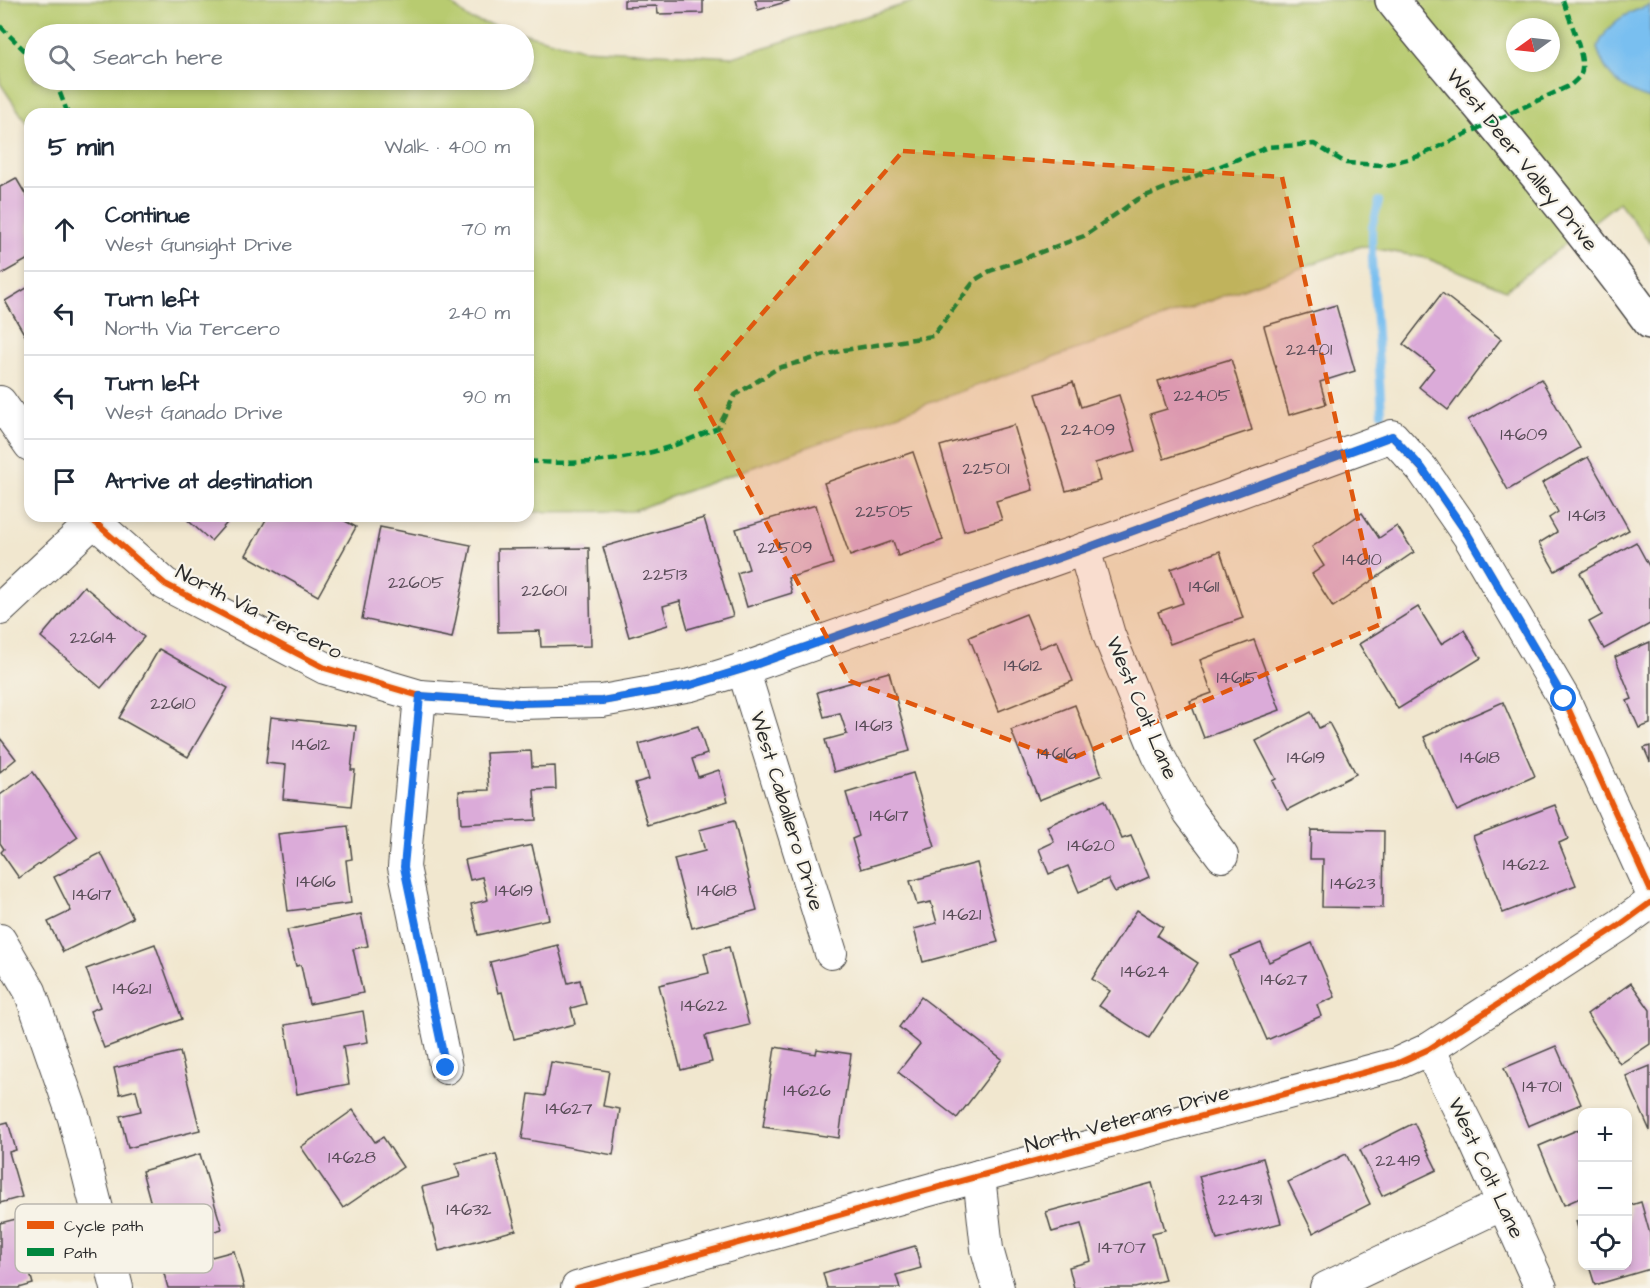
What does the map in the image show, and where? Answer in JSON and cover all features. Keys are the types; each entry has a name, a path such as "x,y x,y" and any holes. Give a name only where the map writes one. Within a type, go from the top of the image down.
{"street":[{"name":"West Deer Valley Drive","path":"1392,0 1433,53 1519,154 1650,322"},
{"path":"0,402 24,436"},
{"name":"North Via Tercero","path":"94,522 165,584 325,669 420,696 519,703 602,701 691,685 743,669 1084,549 1392,436 1422,468 1468,535 1564,699 1650,889"},
{"path":"0,609 88,522"},
{"name":"West Colt Lane","path":"1084,549 1109,635 1158,755 1189,812 1222,856"},
{"name":"West Caballero Drive","path":"743,669 831,952"},
{"path":"420,696 404,867 446,1068"},
{"name":"North Veterans Drive","path":"577,1288 979,1176 1396,1064 1429,1049 1620,926 1650,903"},
{"path":"0,940 30,991 74,1118 96,1204"},
{"name":"West Colt Lane","path":"1429,1049 1541,1288"},
{"path":"979,1176 987,1249 998,1288"},
{"path":"1326,1288 1503,1204"},
{"path":"113,1273 117,1288"}],"highlighted area":[{"path":"903,151 1282,177 1381,624 1066,761 850,681 696,390"}],"green space":[{"path":"0,0 447,0 469,19 488,24 24,24 24,90 534,90 534,36 582,49 733,57 919,0 1650,0 1650,243 1619,202 1506,290 1426,258 1361,246 632,511 534,512 534,108 24,108 24,119 0,83"}],"water":[{"path":"1650,5 1650,99 1631,92 1616,81 1605,67 1597,48 1607,31 1618,20"}],"building":[{"path":"624,0 703,0 703,13 658,14 657,6 624,7"},
{"path":"755,0 789,0 789,1 758,10"},
{"path":"16,178 24,192 24,261 0,275 0,187"},
{"path":"24,290 24,334 5,301"},
{"path":"1442,293 1501,339 1448,410 1419,387 1434,368 1403,344"},
{"path":"1336,305 1355,371 1320,382 1326,404 1289,415 1264,326"},
{"path":"1231,359 1252,430 1164,459 1150,414 1167,409 1158,381"},
{"path":"1541,379 1580,448 1508,490 1468,420"},
{"path":"1073,382 1081,407 1119,395 1136,451 1095,463 1100,481 1066,491 1036,394"},
{"path":"1014,425 1033,490 996,501 1002,520 964,531 940,446"},
{"path":"913,452 943,540 898,556 893,541 850,556 824,483"},
{"path":"1588,457 1629,530 1555,571 1539,543 1557,532 1549,518 1558,512 1542,483"},
{"path":"816,505 833,564 788,578 792,593 747,607 737,573 749,569 736,529"},
{"path":"1362,513 1379,538 1397,526 1414,552 1333,607 1312,574 1324,566 1312,547"},
{"path":"704,518 733,616 688,629 680,601 663,606 668,625 629,637 603,547"},
{"path":"190,522 228,522 211,541"},
{"path":"265,522 347,522 356,527 318,596 246,555"},
{"path":"380,527 471,545 452,638 362,619"},
{"path":"1636,542 1650,568 1650,624 1604,649 1589,622 1602,615 1580,573"},
{"path":"589,548 591,646 541,647 540,631 498,632 497,549"},
{"path":"1220,551 1243,618 1170,644 1158,612 1183,603 1171,569"},
{"path":"84,586 144,637 101,688 41,637"},
{"path":"1418,607 1441,644 1464,630 1481,658 1398,709 1359,644"},
{"path":"1026,614 1040,648 1057,641 1073,681 999,711 969,637"},
{"path":"1254,640 1280,710 1204,738 1190,701 1212,693 1200,660"},
{"path":"1650,642 1650,724 1639,728 1627,701 1632,699 1615,657"},
{"path":"159,649 228,688 188,757 119,718"},
{"path":"889,672 910,751 834,772 825,740 847,734 840,713 824,717 817,692"},
{"path":"1503,702 1535,776 1457,811 1424,737"},
{"path":"1075,705 1102,775 1039,800 1011,730"},
{"path":"1311,712 1319,728 1329,723 1356,774 1287,810 1272,781 1276,779 1256,741"},
{"path":"271,717 356,726 351,770 355,770 351,806 283,799 286,765 266,763"},
{"path":"698,726 707,754 692,759 698,777 719,770 728,801 648,825 635,783 649,779 639,744"},
{"path":"0,738 16,759 0,772"},
{"path":"1650,746 1650,762 1644,748"},
{"path":"531,751 532,767 555,766 556,789 534,790 536,820 461,824 459,791 489,790 486,753"},
{"path":"33,772 78,837 19,878 1,852 4,849 0,843 0,795"},
{"path":"913,773 935,847 861,869 852,839 859,836 846,793"},
{"path":"1105,800 1122,839 1131,836 1149,877 1115,892 1108,879 1079,892 1068,866 1049,874 1039,849 1054,842 1047,826"},
{"path":"1555,805 1568,839 1559,843 1576,885 1503,913 1473,836"},
{"path":"734,821 757,910 692,928 674,859 705,851 699,830"},
{"path":"348,826 352,859 346,860 351,903 288,911 278,834"},
{"path":"1311,830 1384,831 1383,908 1322,907 1323,859 1310,859"},
{"path":"532,845 549,919 478,935 471,904 488,900 482,877 470,880 465,860"},
{"path":"101,853 133,918 63,952 48,922 71,911 54,877"},
{"path":"977,863 998,942 923,962 914,929 937,923 931,902 917,905 910,881"},
{"path":"1137,910 1163,927 1157,936 1198,963 1149,1038 1099,1006 1110,991 1092,979"},
{"path":"361,914 368,946 353,949 363,993 309,1004 301,965 296,966 287,930"},
{"path":"1261,943 1269,962 1312,943 1335,997 1317,1005 1321,1016 1267,1040 1230,956"},
{"path":"155,944 182,1019 104,1048 90,1011 100,1007 86,969"},
{"path":"558,945 568,983 580,980 586,1004 571,1008 575,1024 514,1039 502,992 498,993 490,962"},
{"path":"729,947 749,1025 705,1036 712,1062 681,1070 659,985 709,973 704,953"},
{"path":"1631,983 1650,1010 1650,1044 1620,1064 1587,1014"},
{"path":"921,997 1002,1059 957,1118 898,1072 920,1044 899,1027"},
{"path":"363,1011 368,1042 343,1046 349,1084 297,1094 285,1025"},
{"path":"1556,1046 1581,1104 1528,1126 1504,1068"},
{"path":"775,1047 816,1054 817,1049 851,1054 839,1138 763,1127"},
{"path":"180,1052 200,1130 128,1148 120,1116 141,1111 136,1090 120,1094 114,1068"},
{"path":"551,1062 609,1071 603,1106 620,1109 613,1155 522,1139 529,1094 545,1096"},
{"path":"1650,1066 1650,1131 1626,1076"},
{"path":"353,1110 375,1142 383,1137 403,1167 343,1208 301,1147"},
{"path":"8,1122 16,1150 9,1152 22,1197 0,1203 0,1124"},
{"path":"1414,1123 1437,1170 1382,1196 1360,1150"},
{"path":"1578,1130 1578,1199 1564,1205 1539,1146"},
{"path":"200,1154 222,1229 213,1232 213,1204 151,1204 142,1171"},
{"path":"496,1154 516,1230 439,1251 422,1187 460,1177 456,1164"},
{"path":"1346,1154 1370,1204 1313,1233 1288,1182"},
{"path":"1263,1158 1281,1223 1217,1240 1199,1176"},
{"path":"1152,1183 1165,1230 1152,1233 1165,1280 1135,1288 1074,1288 1069,1267 1091,1261 1081,1224 1052,1232 1046,1212"},
{"path":"1641,1202 1650,1234 1650,1269 1595,1285 1590,1270 1632,1270 1632,1205"},
{"path":"15,1219 15,1273 30,1273 33,1284 19,1288 0,1288 0,1223"},
{"path":"915,1246 921,1268 896,1275 900,1288 827,1288 823,1273"},
{"path":"234,1251 244,1288 168,1288 164,1273 213,1273 213,1257"}],"waterway":[{"path":"1379,201 1372,227 1372,260 1382,413"}],"marked path":[{"path":"534,461 565,463 602,461 639,455 675,445 718,428 735,395 778,368 844,350 933,336 975,280 990,271 1084,236 1138,199 1268,147 1314,144 1346,163 1384,165 1419,156 1571,85 1578,78 1581,74 1581,58 1563,0"},
{"path":"0,26 24,50"},
{"path":"59,90 66,108"}],"cycle path":[{"path":"95,522 165,584 325,668 420,696 519,703 602,701 691,685 743,669 1084,549 1392,436 1422,469 1468,535 1564,699 1650,889"},
{"path":"577,1288 979,1176 1396,1064 1429,1049 1620,925 1650,903"}],"route":[{"path":"446,1068 404,867 420,696 519,703 602,701 691,685 743,669 1084,549 1392,436 1422,468 1468,535 1564,699"}]}
